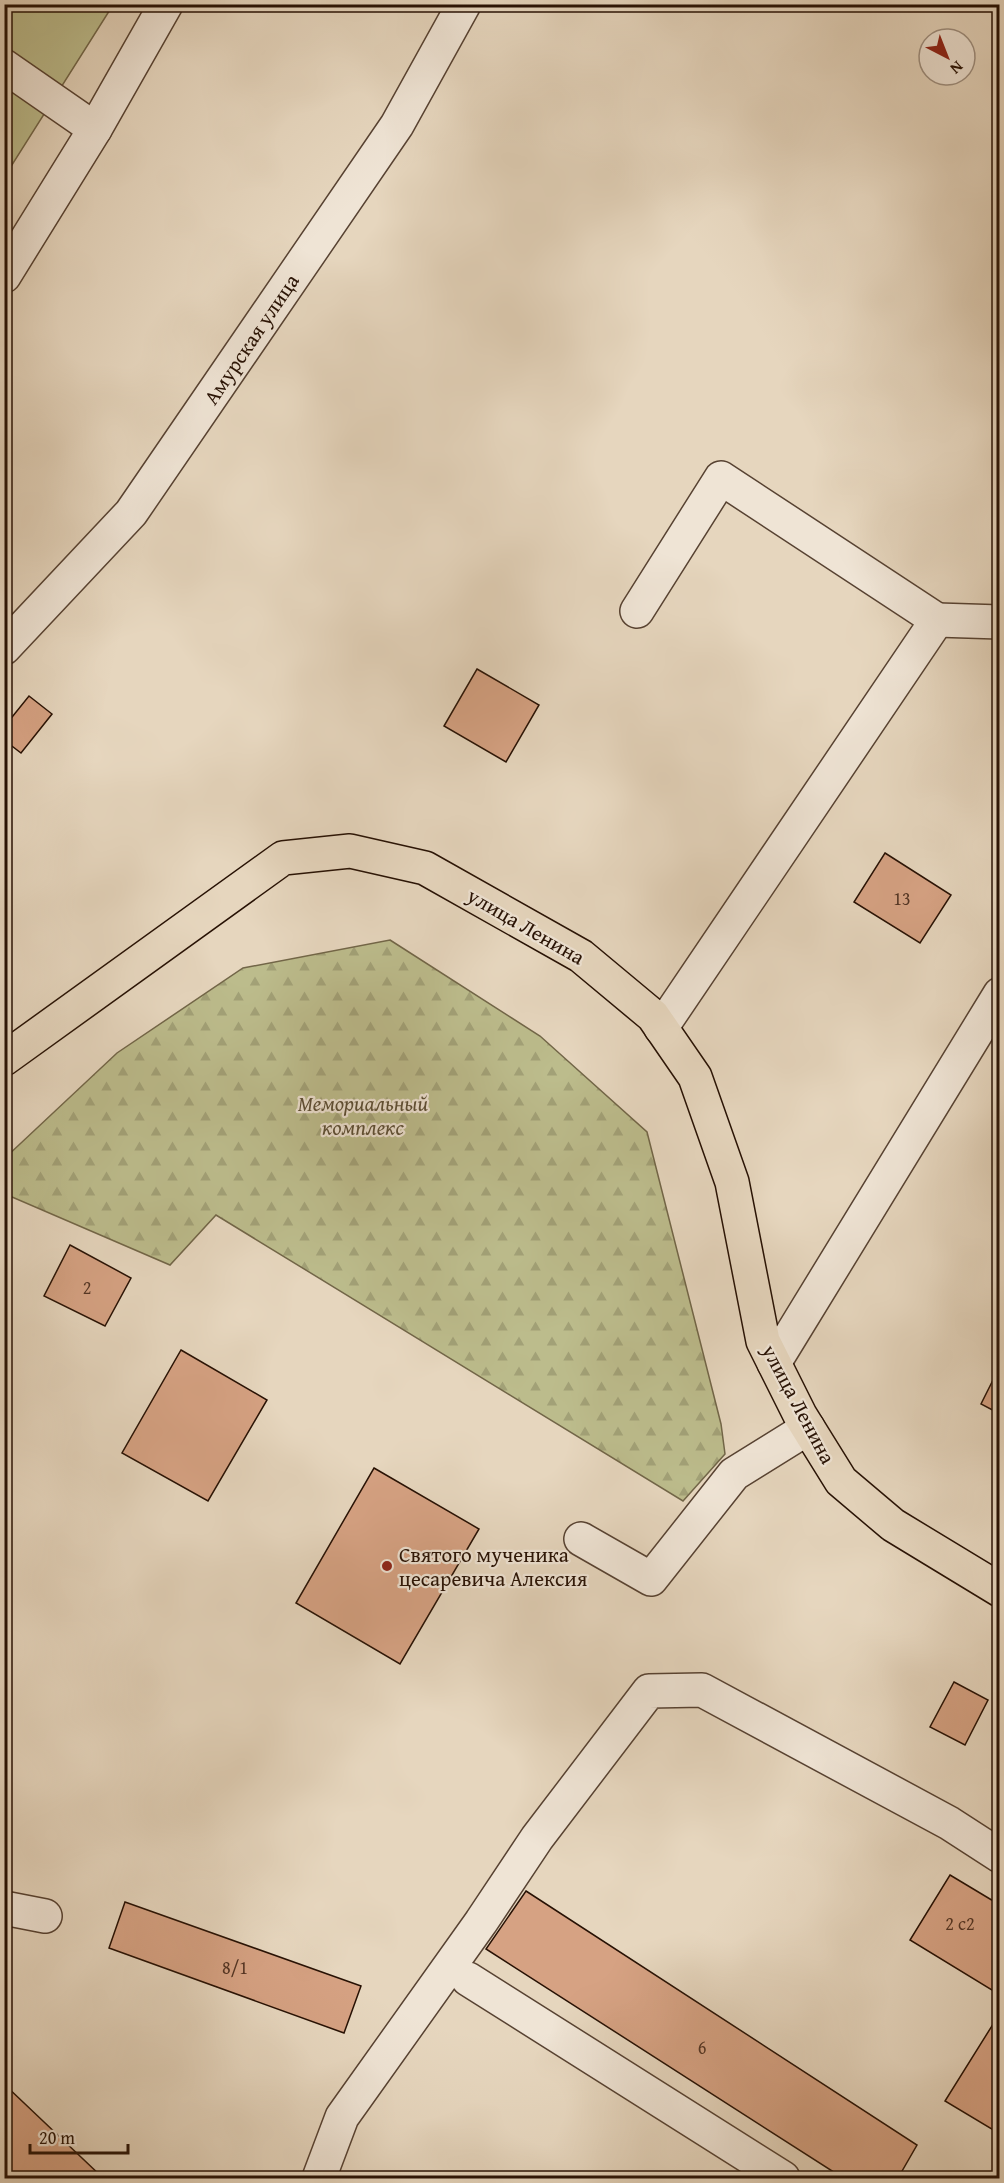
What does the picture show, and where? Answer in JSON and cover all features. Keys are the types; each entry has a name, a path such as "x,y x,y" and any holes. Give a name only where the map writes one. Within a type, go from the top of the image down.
{"main road":[{"name":"улица Ленина","path":"4,1059 283,858 350,851 425,868 581,956 653,1016 695,1077 732,1182 763,1341 808,1428 841,1481 893,1525 999,1590"}],"street":[{"path":"4,276 95,129 166,4"},
{"name":"Амурская улица","path":"4,648 131,513 397,125 464,4"},
{"path":"4,66 95,129"},
{"path":"637,611 722,478 937,620 999,622"},
{"path":"661,1028 937,620"},
{"path":"774,1363 999,994"},
{"path":"581,1539 651,1579 735,1474 808,1428"},
{"path":"319,2178 342,2117 481,1922 537,1838 648,1691 702,1690 950,1823 999,1856"},
{"path":"4,1908 45,1916"},
{"path":"468,1979 783,2178"}],"green space":[{"path":"5,5 113,5 5,176"},
{"name":"Мемориальный комплекс","path":"390,940 540,1036 647,1132 721,1424 725,1454 683,1501 216,1215 170,1265 5,1194 5,1158 117,1053 243,968"}],"building":[{"path":"477,669 539,705 506,762 444,726"},
{"path":"29,696 52,714 21,753 4,740 4,727"},
{"path":"885,853 951,895 920,943 854,902"},
{"path":"70,1245 131,1278 105,1326 44,1296"},
{"path":"181,1350 267,1400 208,1501 122,1453"},
{"path":"1000,1366 1000,1414 981,1404"},
{"name":"Святого мученика цесаревича Алексия","path":"374,1468 479,1529 400,1664 296,1603"},
{"path":"954,1682 988,1700 965,1745 930,1727"},
{"path":"950,1875 1000,1905 1000,1995 910,1940"},
{"path":"526,1891 917,2145 898,2178 843,2178 486,1949"},
{"path":"125,1902 361,1986 344,2033 109,1948"},
{"path":"1000,2013 1000,2134 945,2101"},
{"path":"4,2084 103,2178 14,2178 4,2169"}],"place":[{"name":"Святого мученика цесаревича Алексия","path":"387,1566"}]}
